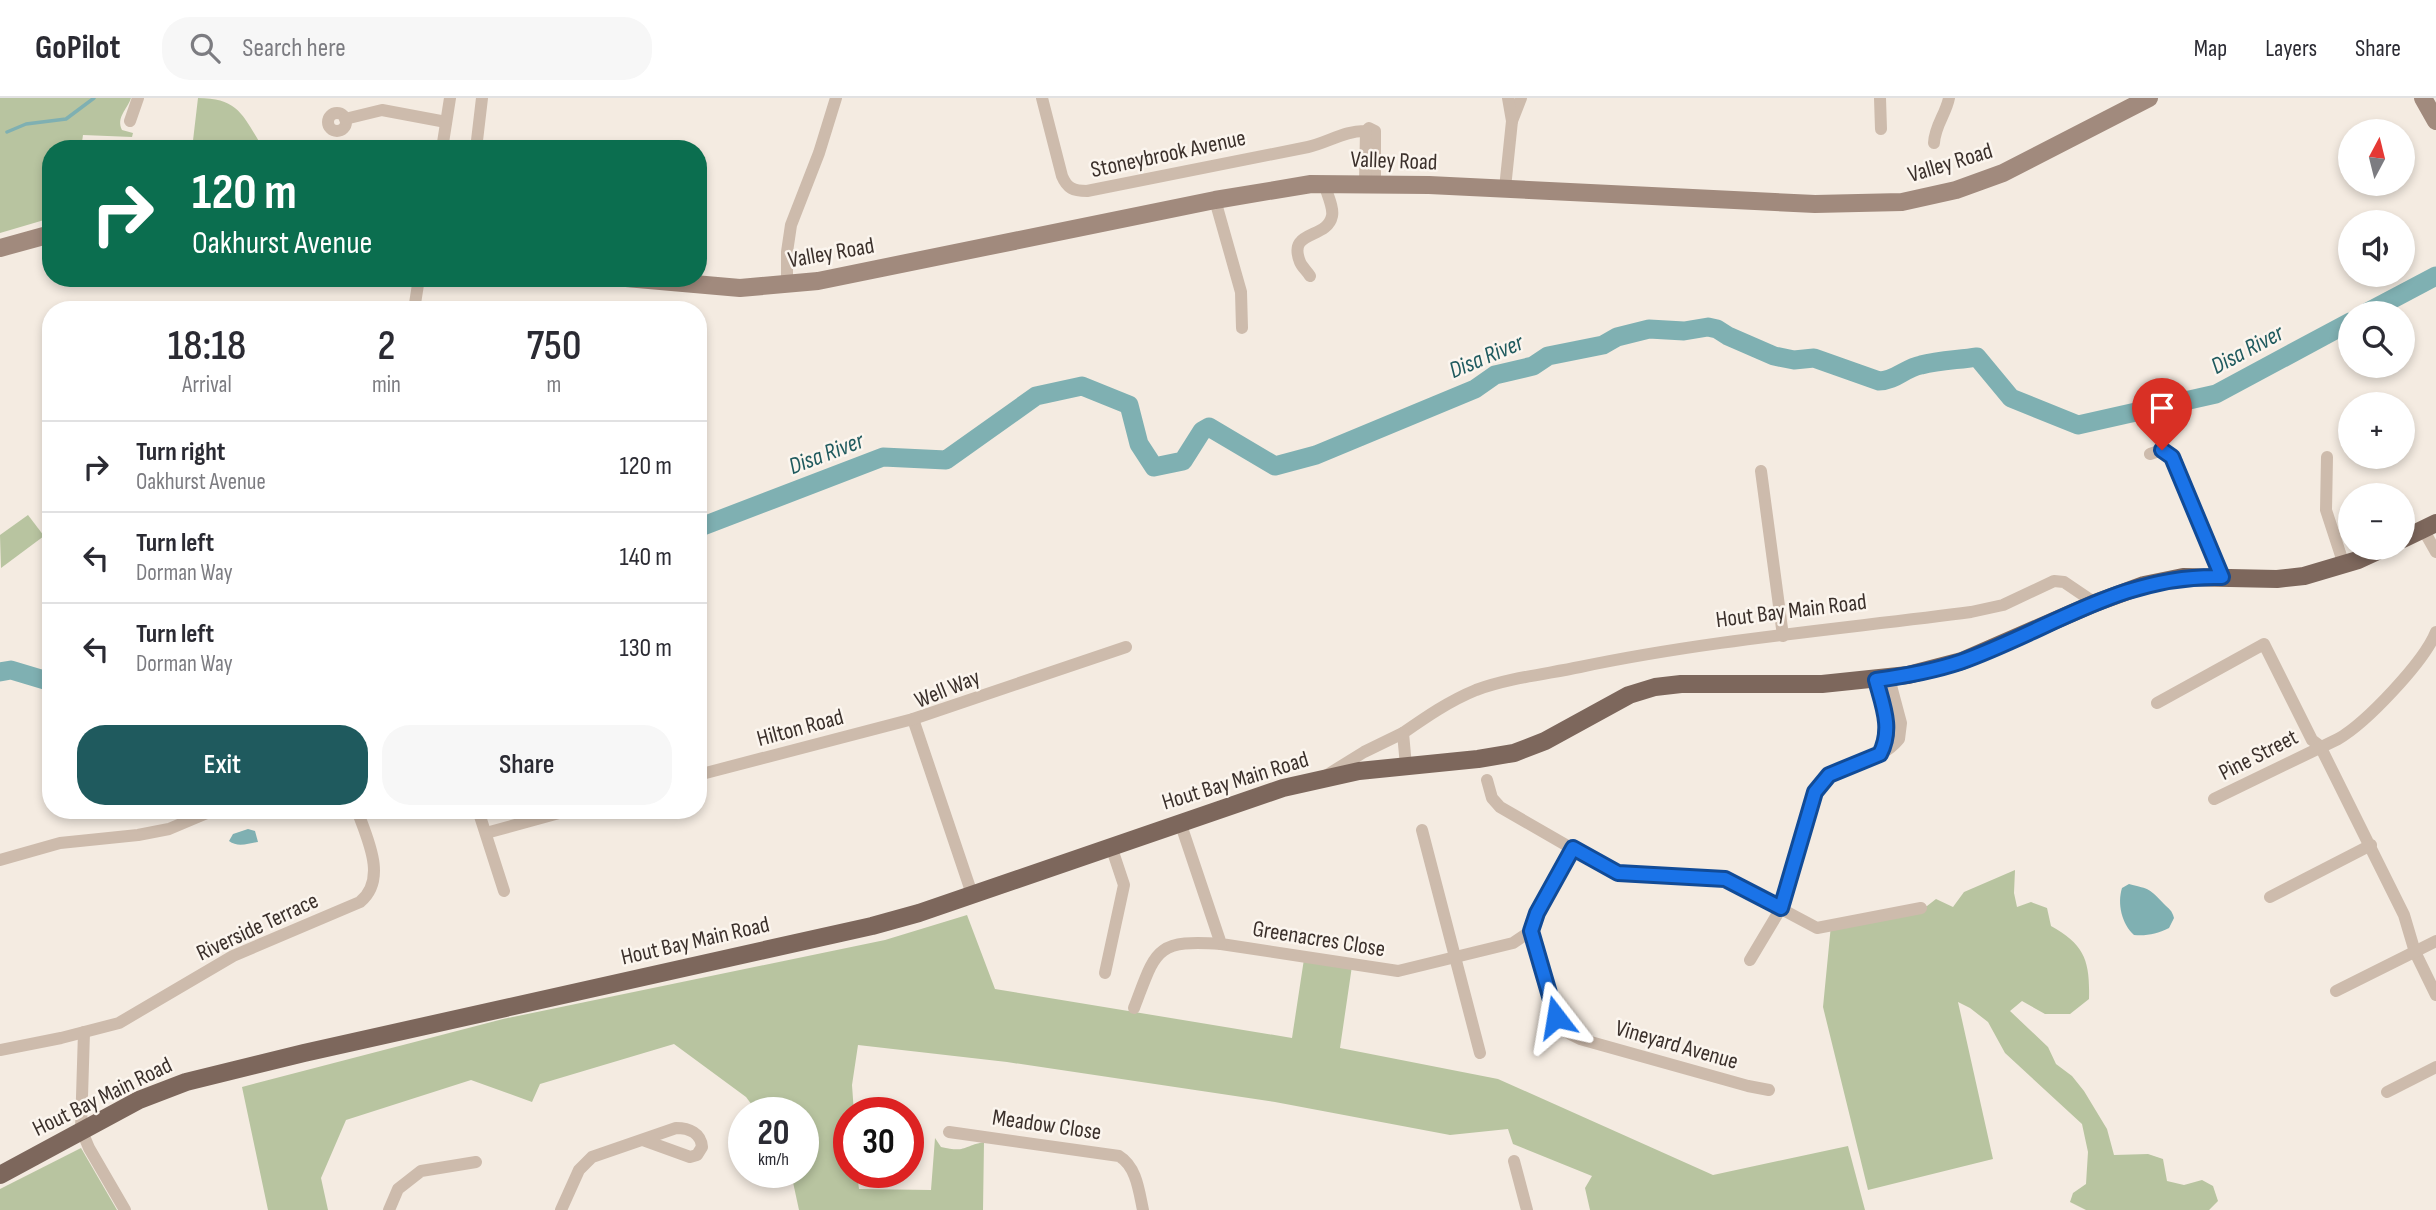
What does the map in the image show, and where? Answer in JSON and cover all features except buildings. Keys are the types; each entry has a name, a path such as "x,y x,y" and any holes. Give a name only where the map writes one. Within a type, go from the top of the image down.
{"main road":[{"name":"Hout Bay Main Road","path":"0,1175 81,1129 157,1092 207,1076 872,926 919,913 1273,791 1324,777 1514,753 1545,741 1629,695 1655,687 1681,684 1801,685 1883,679 1931,671 1962,661 2095,603 2158,581 2183,577 2291,578 2318,573 2355,560"}],"street":[{"path":"130,121 138,98"},
{"path":"443,140 450,98"},
{"path":"477,140 482,98"},
{"path":"787,285 787,252 792,225 836,98"},
{"name":"Stoneybrook Avenue","path":"1042,98 1062,176 1069,187 1078,191 1308,147 1354,131 1366,131 1370,183"},
{"path":"1505,188 1511,123 1508,98"},
{"path":"1511,123 1521,98"},
{"path":"1880,98 1881,129"},
{"path":"1934,143 1934,131 1949,98"},
{"name":"Valley Road","path":"707,285 740,288 787,285 869,271 1215,200 1324,183 1505,188 1815,204 1885,203 1920,199 1967,187 2003,173 2149,98"},
{"path":"2423,98 2436,121"},
{"path":"345,118 382,110 446,122"},
{"path":"1310,276 1300,263 1298,245 1331,219 1332,211 1324,183"},
{"path":"1215,200 1241,292 1242,328"},
{"path":"0,248 42,236"},
{"path":"2150,454 2162,450 2172,457 2222,577"},
{"path":"2327,457 2326,510 2343,565"},
{"path":"1761,471 1783,636"},
{"path":"2430,526 2436,552"},
{"name":"Hout Bay Main Road","path":"1324,777 1352,758 1403,733 1447,704 1488,687 1606,662 1983,610 2012,601 2054,581 2064,582 2095,603"},
{"name":"Pine Street","path":"2214,799 2345,735 2364,719 2424,654 2436,632"},
{"path":"2157,703 2264,644 2312,740 2320,746 2371,845 2404,915 2414,952 2436,995"},
{"name":"Well Way","path":"972,894 913,719 1126,648"},
{"path":"1750,960 1781,908 1815,792 1829,775 1880,754 1888,728 1883,679"},
{"name":"Hilton Road","path":"707,773 913,719"},
{"path":"1403,733 1406,766"},
{"path":"1487,780 1492,798 1500,807 1618,873 1725,879 1820,928 1921,908"},
{"path":"0,860 60,843 169,829 193,819"},
{"name":"Riverside Terrace","path":"0,1050 104,1028 133,1017 233,956 360,902 368,896 373,886 374,866 360,819"},
{"path":"481,819 504,891"},
{"path":"486,833 537,819"},
{"name":"Greenacres Close","path":"1180,822 1221,944 1398,971 1513,943 1531,931"},
{"path":"1422,830 1480,1053"},
{"path":"2270,897 2371,845"},
{"path":"1105,972 1124,885 1111,846"},
{"path":"1531,931 1537,913 1573,848"},
{"name":"Vineyard Avenue","path":"1531,931 1556,1017 1564,1031 1580,1039 1769,1090"},
{"path":"2336,991 2436,941"},
{"path":"1134,1008 1151,962 1161,951 1185,942 1221,944"},
{"path":"84,1032 81,1129 125,1210"},
{"path":"2386,1092 2436,1067"},
{"name":"Meadow Close","path":"949,1132 1119,1156 1128,1163 1134,1174 1143,1210"},
{"path":"561,1210 585,1162 604,1151 643,1140"},
{"path":"1514,1161 1527,1210"},
{"path":"389,1210 398,1189 421,1171 476,1162"}],"green space":[{"path":"0,98 131,98 120,125 122,130 133,133 132,137 83,135 82,140 42,140 42,221 0,233"},
{"path":"198,98 223,101 232,106 239,111 258,140 193,140"},
{"path":"28,515 42,533 42,537 1,568 0,535"},
{"path":"2015,870 2014,893 2017,907 2031,902 2047,908 2051,926 2071,940 2083,955 2088,974 2089,999 2070,1014 2045,1014 2022,1001 2010,1011 2048,1047 2056,1064 2072,1076 2084,1091 2107,1129 2114,1155 2148,1154 2163,1159 2167,1181 2184,1185 2202,1180 2213,1186 2218,1201 2209,1210 2086,1210 2070,1202 2073,1193 2086,1184 2088,1152 2082,1124 2005,1053 1988,1022 1958,1002 1993,1159 1868,1190 1823,1007 1831,925 1927,906 1936,899 1953,907 1964,892"},
{"path":"967,915 995,989 1292,1038 1304,959 1352,966 1340,1048 1498,1079 1713,1175 1848,1146 1865,1210 1590,1210 1585,1188 1592,1176 1513,1144 1508,1129 1450,1135 1275,1102 1007,1062 858,1045 853,1097 833,1097 833,1188 931,1190 935,1138 941,1147 955,1149 984,1142 983,1210 799,1210 794,1188 819,1188 819,1097 746,1097 674,1044 540,1084 532,1102 471,1080 346,1120 321,1178 328,1210 268,1210 242,1087 503,1019 885,940"},
{"path":"81,1148 117,1210 0,1210 0,1189"}],"water":[{"path":"248,829 255,831 258,842 240,845 229,841 233,834"},
{"path":"2129,884 2149,890 2170,910 2174,918 2169,928 2156,933 2134,935 2124,920 2120,907 2122,888"}],"waterway":[{"path":"7,132 26,124 66,119 94,98"},
{"name":"Disa River","path":"2389,301 2436,276"},
{"name":"Disa River","path":"707,525 883,457 946,460 1036,396 1082,386 1129,405 1139,444 1154,467 1183,461 1202,431 1209,427 1275,466 1316,455 1475,389 1495,375 1533,366 1548,356 1603,345 1617,337 1649,329 1717,329 1774,356 1794,360 1814,358 1879,381 1921,365 1977,357 2011,398 2078,425 2216,394 2338,328"},
{"name":"Disa River","path":"0,672 11,670 42,679"}],"route":[{"path":"1556,1017 1531,931 1537,913 1573,848 1618,873 1725,879 1781,908 1815,792 1829,775 1880,754 1884,747 1888,728 1876,680 1931,671 1962,661 2095,603 2144,585 2183,577 2222,577 2172,457 2162,450"}]}
